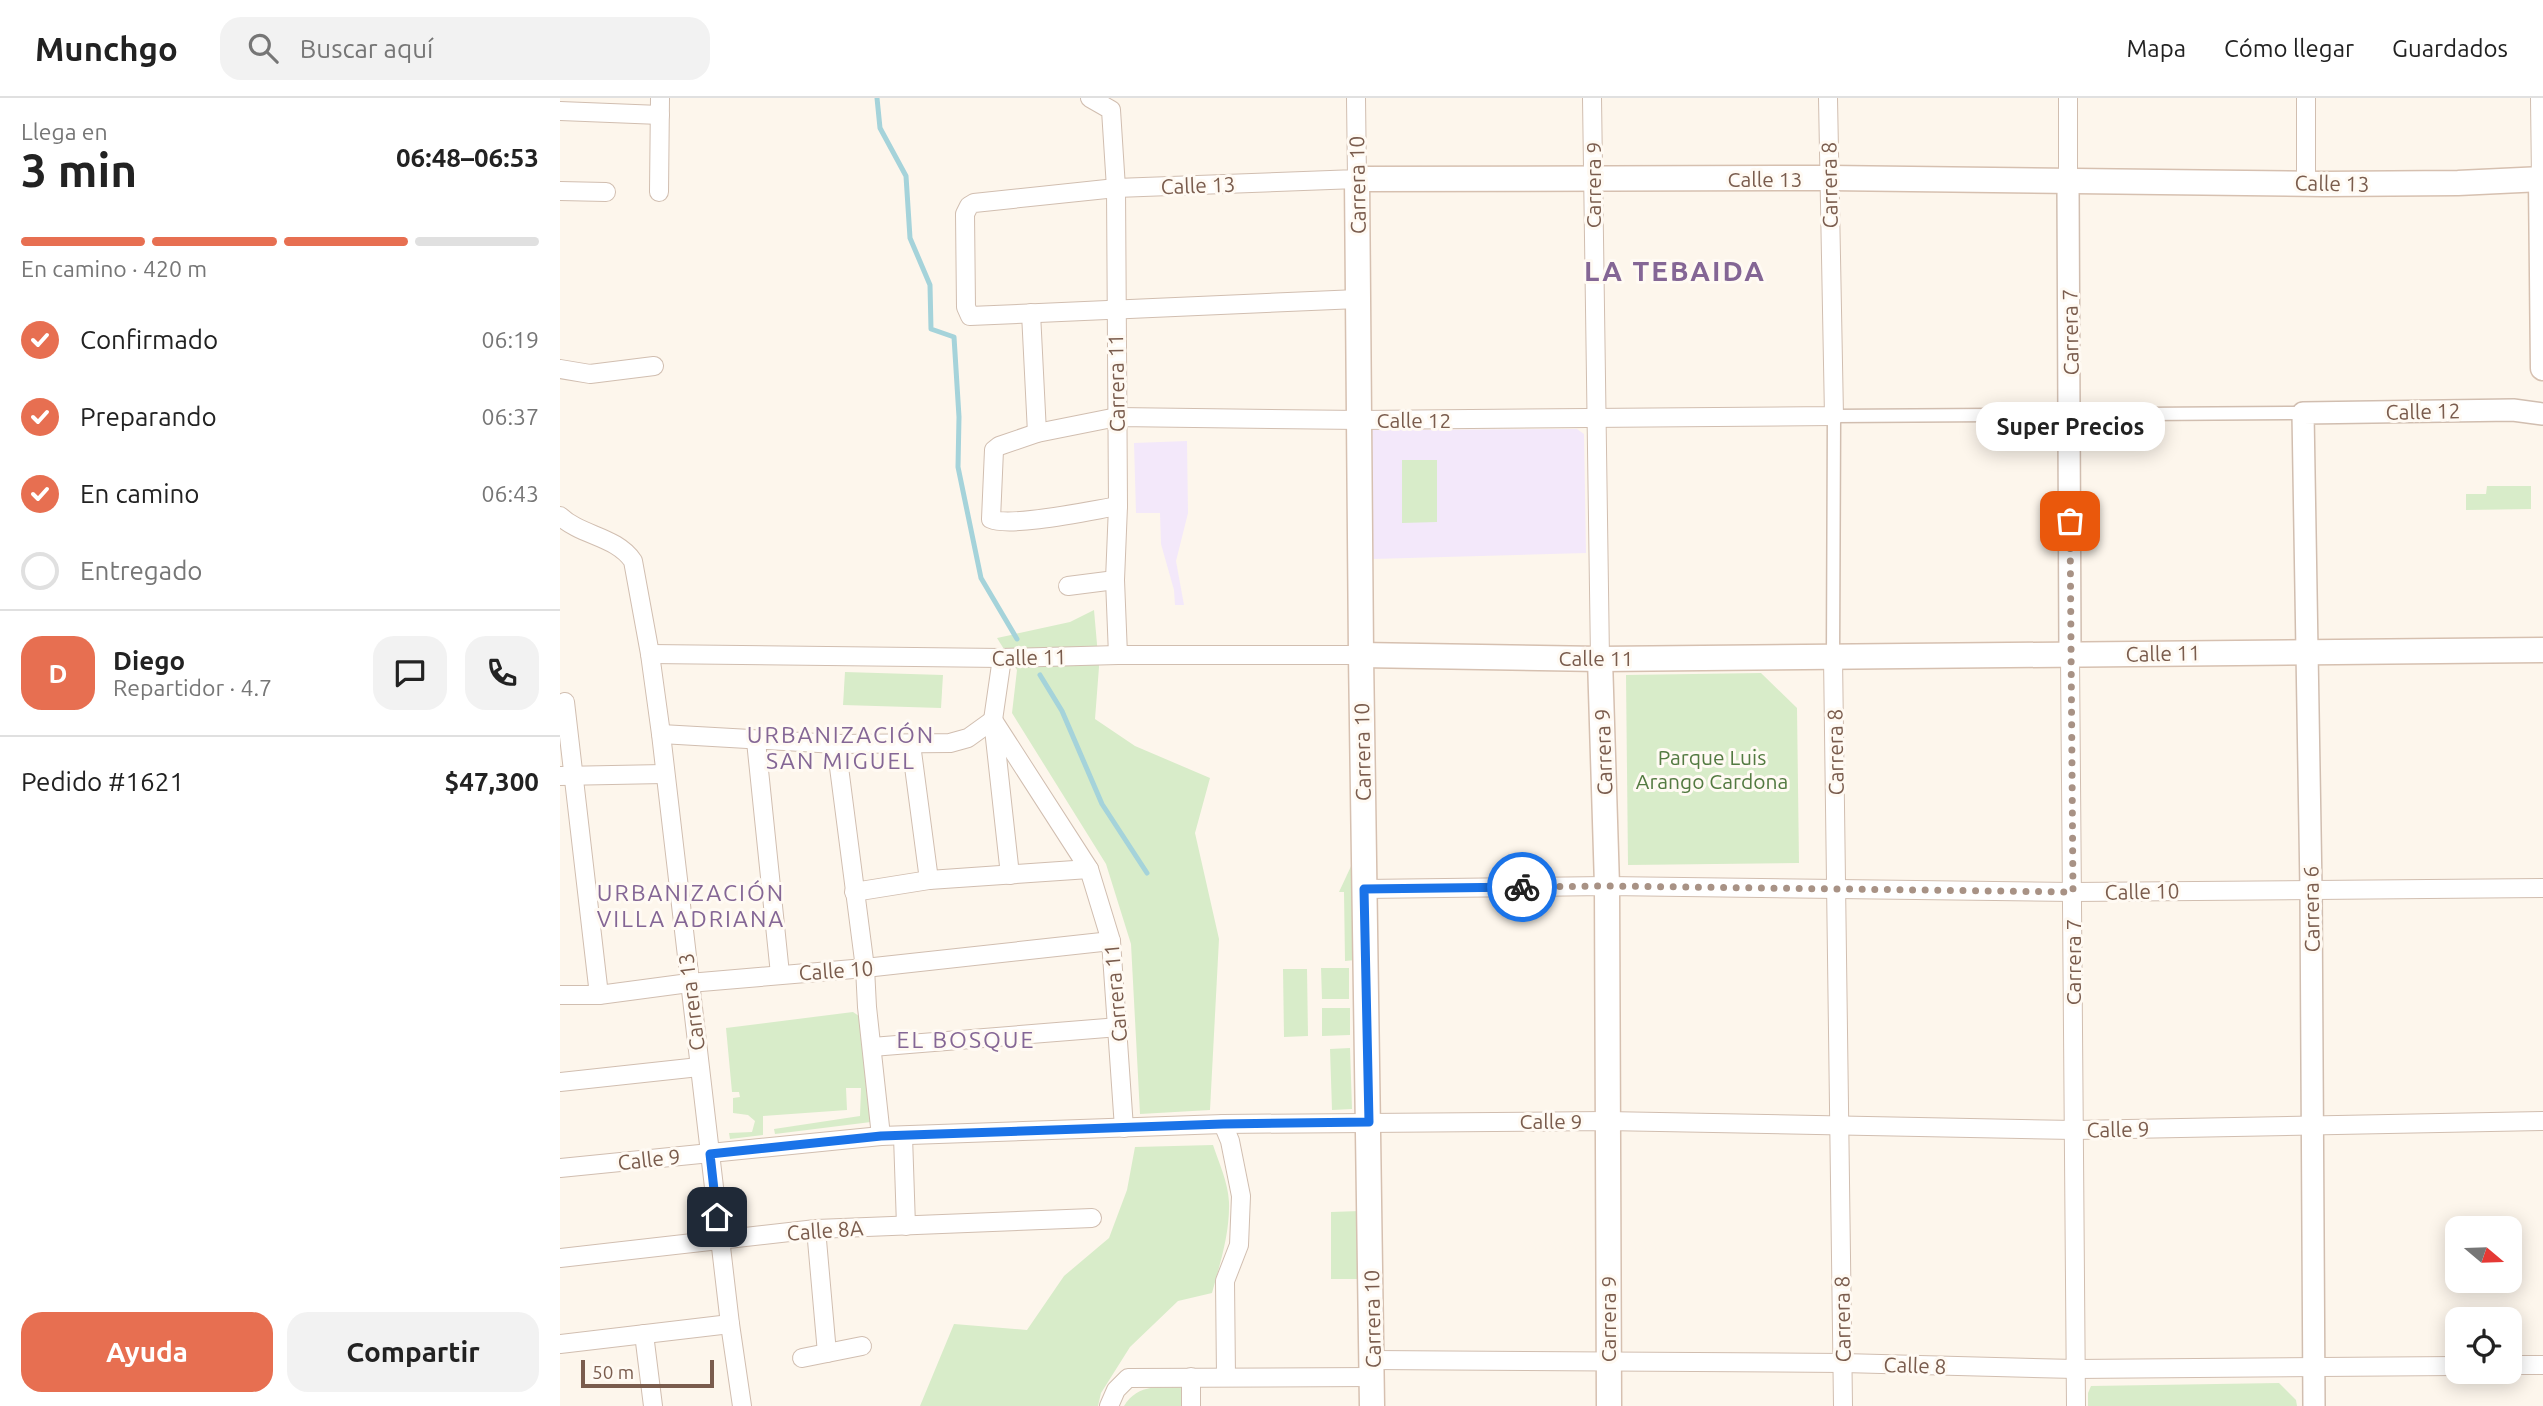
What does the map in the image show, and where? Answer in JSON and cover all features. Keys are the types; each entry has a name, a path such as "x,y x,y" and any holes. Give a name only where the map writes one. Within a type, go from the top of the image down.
{"main road":[{"name":"Calle 13","path":"1357,179 1829,178 2068,182 2458,183 2542,179"},
{"name":"Carrera 10","path":"1357,179 1372,1406"},
{"path":"2542,179 2543,368"},
{"name":"Calle 11","path":"1361,655 1600,659 2543,650"},
{"name":"Carrera 9","path":"1600,659 1607,886 1609,1406"}],"street":[{"name":"Carrera 11","path":"1090,98 1111,110 1116,188 1118,506 1115,580 1118,655"},
{"name":"Carrera 10","path":"1356,98 1357,179"},
{"name":"Carrera 9","path":"1592,98 1600,659"},
{"name":"Carrera 8","path":"1828,98 1834,416 1833,657 1843,1406"},
{"name":"Carrera 7","path":"2068,98 2076,1406"},
{"path":"2306,98 2306,182"},
{"path":"2540,98 2542,179"},
{"path":"560,111 660,107 659,192"},
{"name":"Calle 13","path":"1031,313 970,316 966,307 965,214 974,203 1116,188 1357,179"},
{"path":"560,191 606,192"},
{"path":"1037,433 1031,313 1358,299"},
{"path":"560,369 590,374 654,366"},
{"name":"Calle 12","path":"2303,413 2513,410 2543,414"},
{"path":"1834,416 2303,413"},
{"name":"Carrera 6","path":"2303,413 2311,889 2314,1406"},
{"name":"Calle 12","path":"1118,506 997,522 991,519 990,512 994,450 1037,433 1117,417 1360,420 1834,416"},
{"name":"Carrera 13","path":"560,516 625,549 633,561 661,734 699,1067 742,1406"},
{"path":"1068,586 1115,580"},
{"name":"Calle 11","path":"650,653 1002,658 1361,655"},
{"path":"1002,658 993,720 1010,875"},
{"path":"565,702 568,776 599,995"},
{"name":"Carrera 11","path":"993,720 1089,869 1111,941 1124,1128"},
{"path":"661,734 836,744 950,743 968,738 993,720"},
{"path":"756,741 780,974"},
{"path":"836,744 865,968 881,1136"},
{"path":"911,744 929,880"},
{"path":"568,776 664,774"},
{"path":"855,892 929,880 1089,869"},
{"name":"Calle 10","path":"1364,889 1607,886 2073,892 2543,888"},
{"name":"Calle 10","path":"560,995 599,995 689,983 865,968 1111,941"},
{"path":"872,1047 1119,1027"},
{"path":"560,1082 699,1067"},
{"name":"Calle 9","path":"560,1168 881,1136 1223,1124 1606,1121 2074,1130 2543,1121"},
{"path":"1223,1124 1230,1141 1241,1196 1239,1245 1225,1282 1226,1377"},
{"path":"903,1136 906,1226"},
{"name":"Calle 8A","path":"560,1258 816,1229 1092,1218"},
{"path":"816,1229 827,1353"},
{"path":"560,1344 730,1324"},
{"path":"644,1334 653,1406"},
{"path":"802,1358 862,1346"},
{"name":"Calle 8","path":"1112,1398 1128,1378 1226,1377 1373,1368 1608,1360 2075,1369 2445,1366"},
{"path":"2522,1365 2543,1365"},
{"path":"1191,1377 1191,1406"}],"shaded area":[{"path":"1577,429 1584,434 1586,553 1372,559 1370,430"},
{"path":"1187,441 1188,513 1176,561 1184,605 1175,605 1174,590 1161,544 1160,513 1136,513 1134,443"}],"green space":[{"path":"1402,460 1437,460 1437,522 1402,523"},
{"path":"2487,486 2531,486 2531,509 2466,510 2466,494 2486,494"},
{"path":"1094,610 1099,667 1095,719 1135,746 1210,778 1195,833 1219,939 1210,1110 1140,1114 1131,944 1106,864 1012,713 1017,670 997,638 1070,622"},
{"path":"845,672 943,675 941,708 843,705"},
{"name":"Parque Luis Arango Cardona","path":"1761,673 1797,708 1799,863 1628,865 1626,675"},
{"path":"1353,862 1356,960 1345,961 1344,892 1339,892"},
{"path":"1321,968 1349,968 1349,999 1322,999"},
{"path":"1283,969 1307,969 1308,1036 1284,1037"},
{"path":"1322,1008 1350,1008 1350,1035 1322,1036"},
{"path":"853,1012 859,1016 871,1122 775,1134 774,1129 860,1116 861,1088 846,1088 847,1110 763,1116 763,1135 730,1139 729,1133 752,1132 755,1121 748,1115 733,1113 733,1098 740,1097 739,1092 732,1092 726,1028"},
{"path":"1350,1048 1352,1109 1332,1110 1330,1049"},
{"path":"1213,1145 1225,1180 1229,1214 1212,1293 1178,1301 1130,1347 1101,1393 1098,1406 920,1406 954,1324 1027,1330 1064,1276 1109,1238 1127,1190 1135,1147"},
{"path":"1360,1211 1361,1279 1331,1279 1331,1212"},
{"path":"2279,1383 2296,1400 2297,1406 2088,1406 2091,1386"},
{"path":"1186,1386 1186,1406 1124,1406 1136,1393 1143,1390"}],"waterway":[{"path":"877,98 880,128 906,176 910,238 930,285 931,329 954,337 959,417 958,467 981,578 1017,639"},
{"path":"1040,675 1062,711 1102,804 1147,873"}],"way so far":[{"path":"1522,887 2073,892 2070,521"}],"place":[{"name":"Super Precios","path":"2070,521"}],"district":[{"name":"LA TEBAIDA","path":"1675,270"},
{"name":"URBANIZACIÓN SAN MIGUEL","path":"841,747"},
{"name":"URBANIZACIÓN VILLA ADRIANA","path":"691,905"},
{"name":"EL BOSQUE","path":"966,1039"}],"route":[{"path":"717,1217 710,1154 881,1136 1223,1124 1369,1122 1364,889 1522,887"}]}
